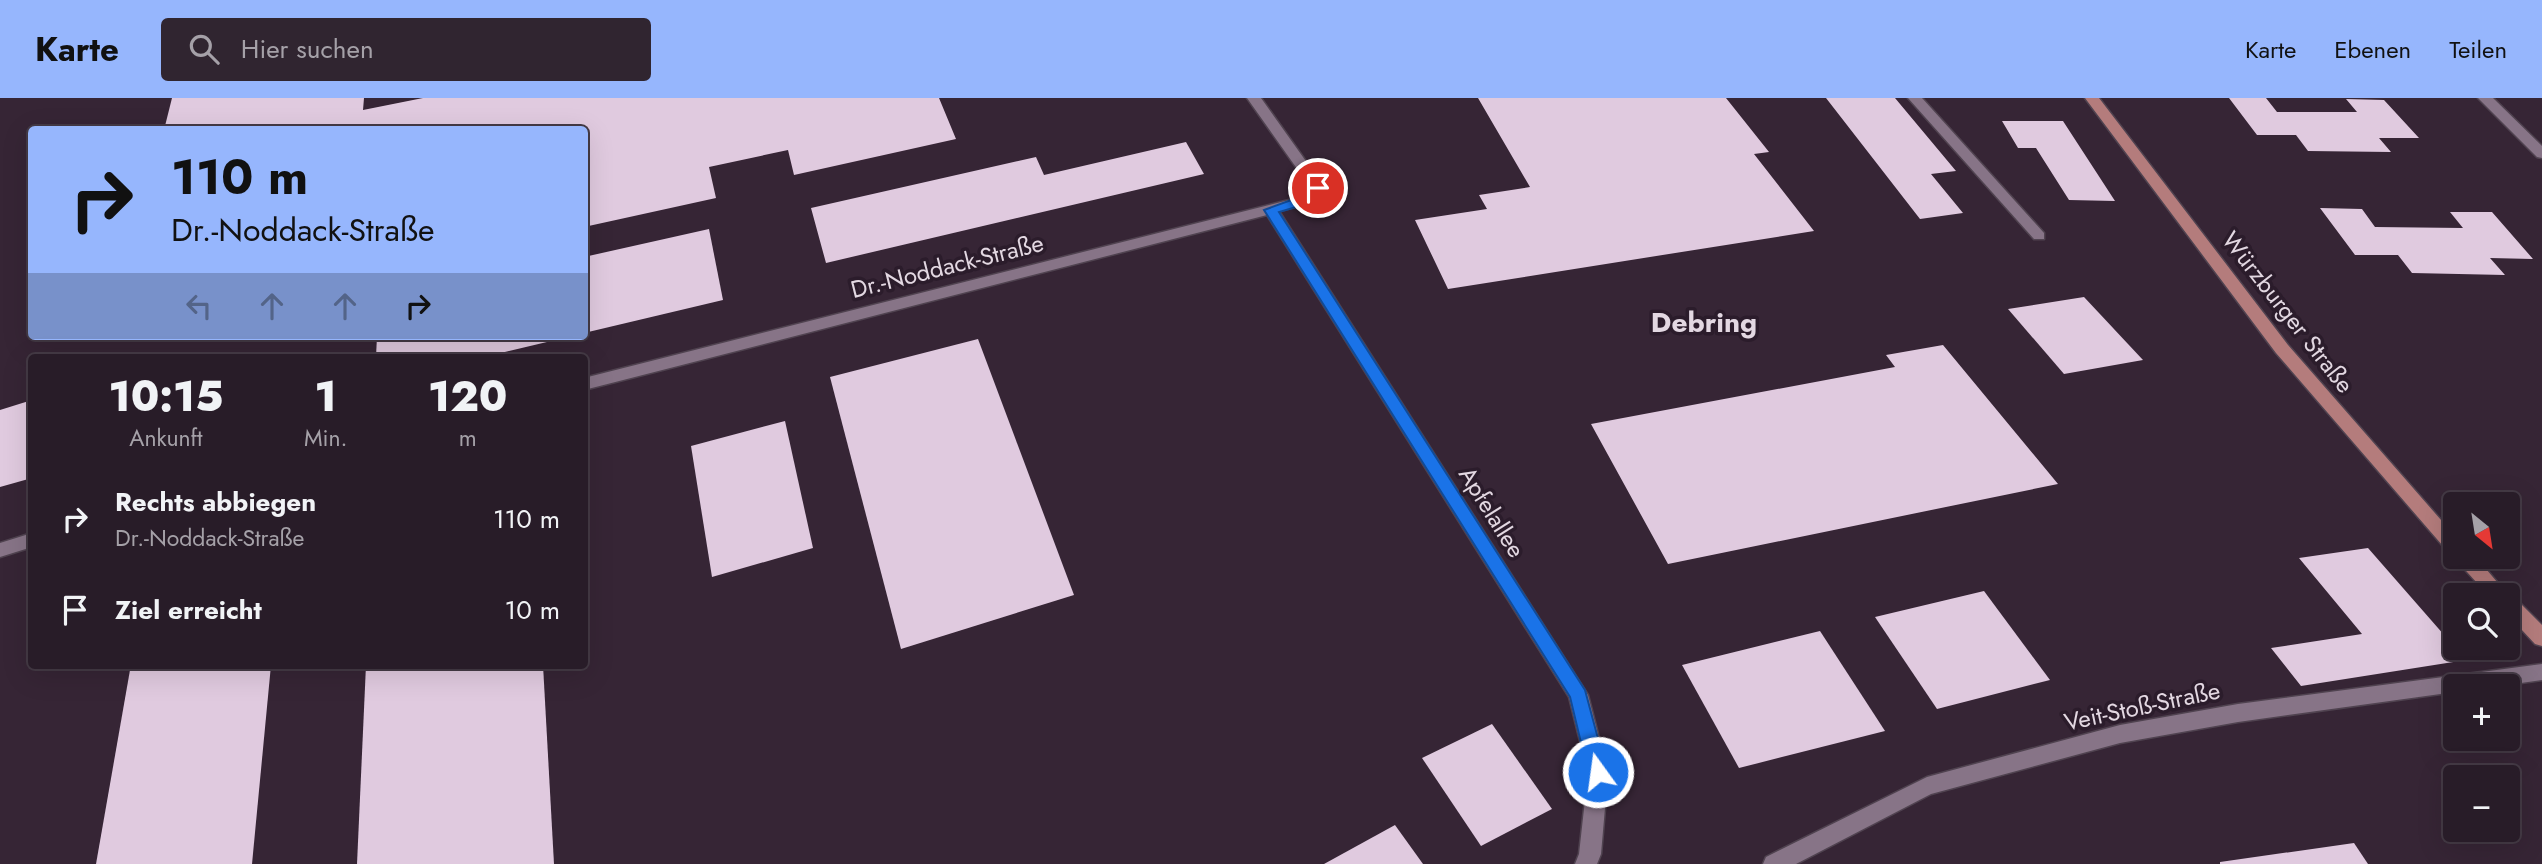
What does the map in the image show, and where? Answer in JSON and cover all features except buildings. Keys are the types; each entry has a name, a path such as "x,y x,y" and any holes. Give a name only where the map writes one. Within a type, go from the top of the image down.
{"main road":[{"name":"Würzburger Straße","path":"2092,98 2282,349 2443,534"},
{"path":"2475,569 2489,583"},
{"path":"2520,615 2542,638"}],"street":[{"name":"Dr.-Noddack-Straße","path":"588,383 1298,202 1318,188 1254,98"},
{"path":"1915,98 2039,236"},
{"path":"2485,98 2542,154"},
{"name":"Apfelallee","path":"1271,210 1578,695 1598,772 1590,854 1586,864"},
{"path":"0,550 28,541"},
{"name":"Veit-Stoß-Straße","path":"1774,864 1927,786 2120,734 2238,713 2542,672"}],"district":[{"name":"Debring","path":"1704,322"}],"route":[{"path":"1318,188 1298,202 1271,210 1578,695 1598,772"}]}
